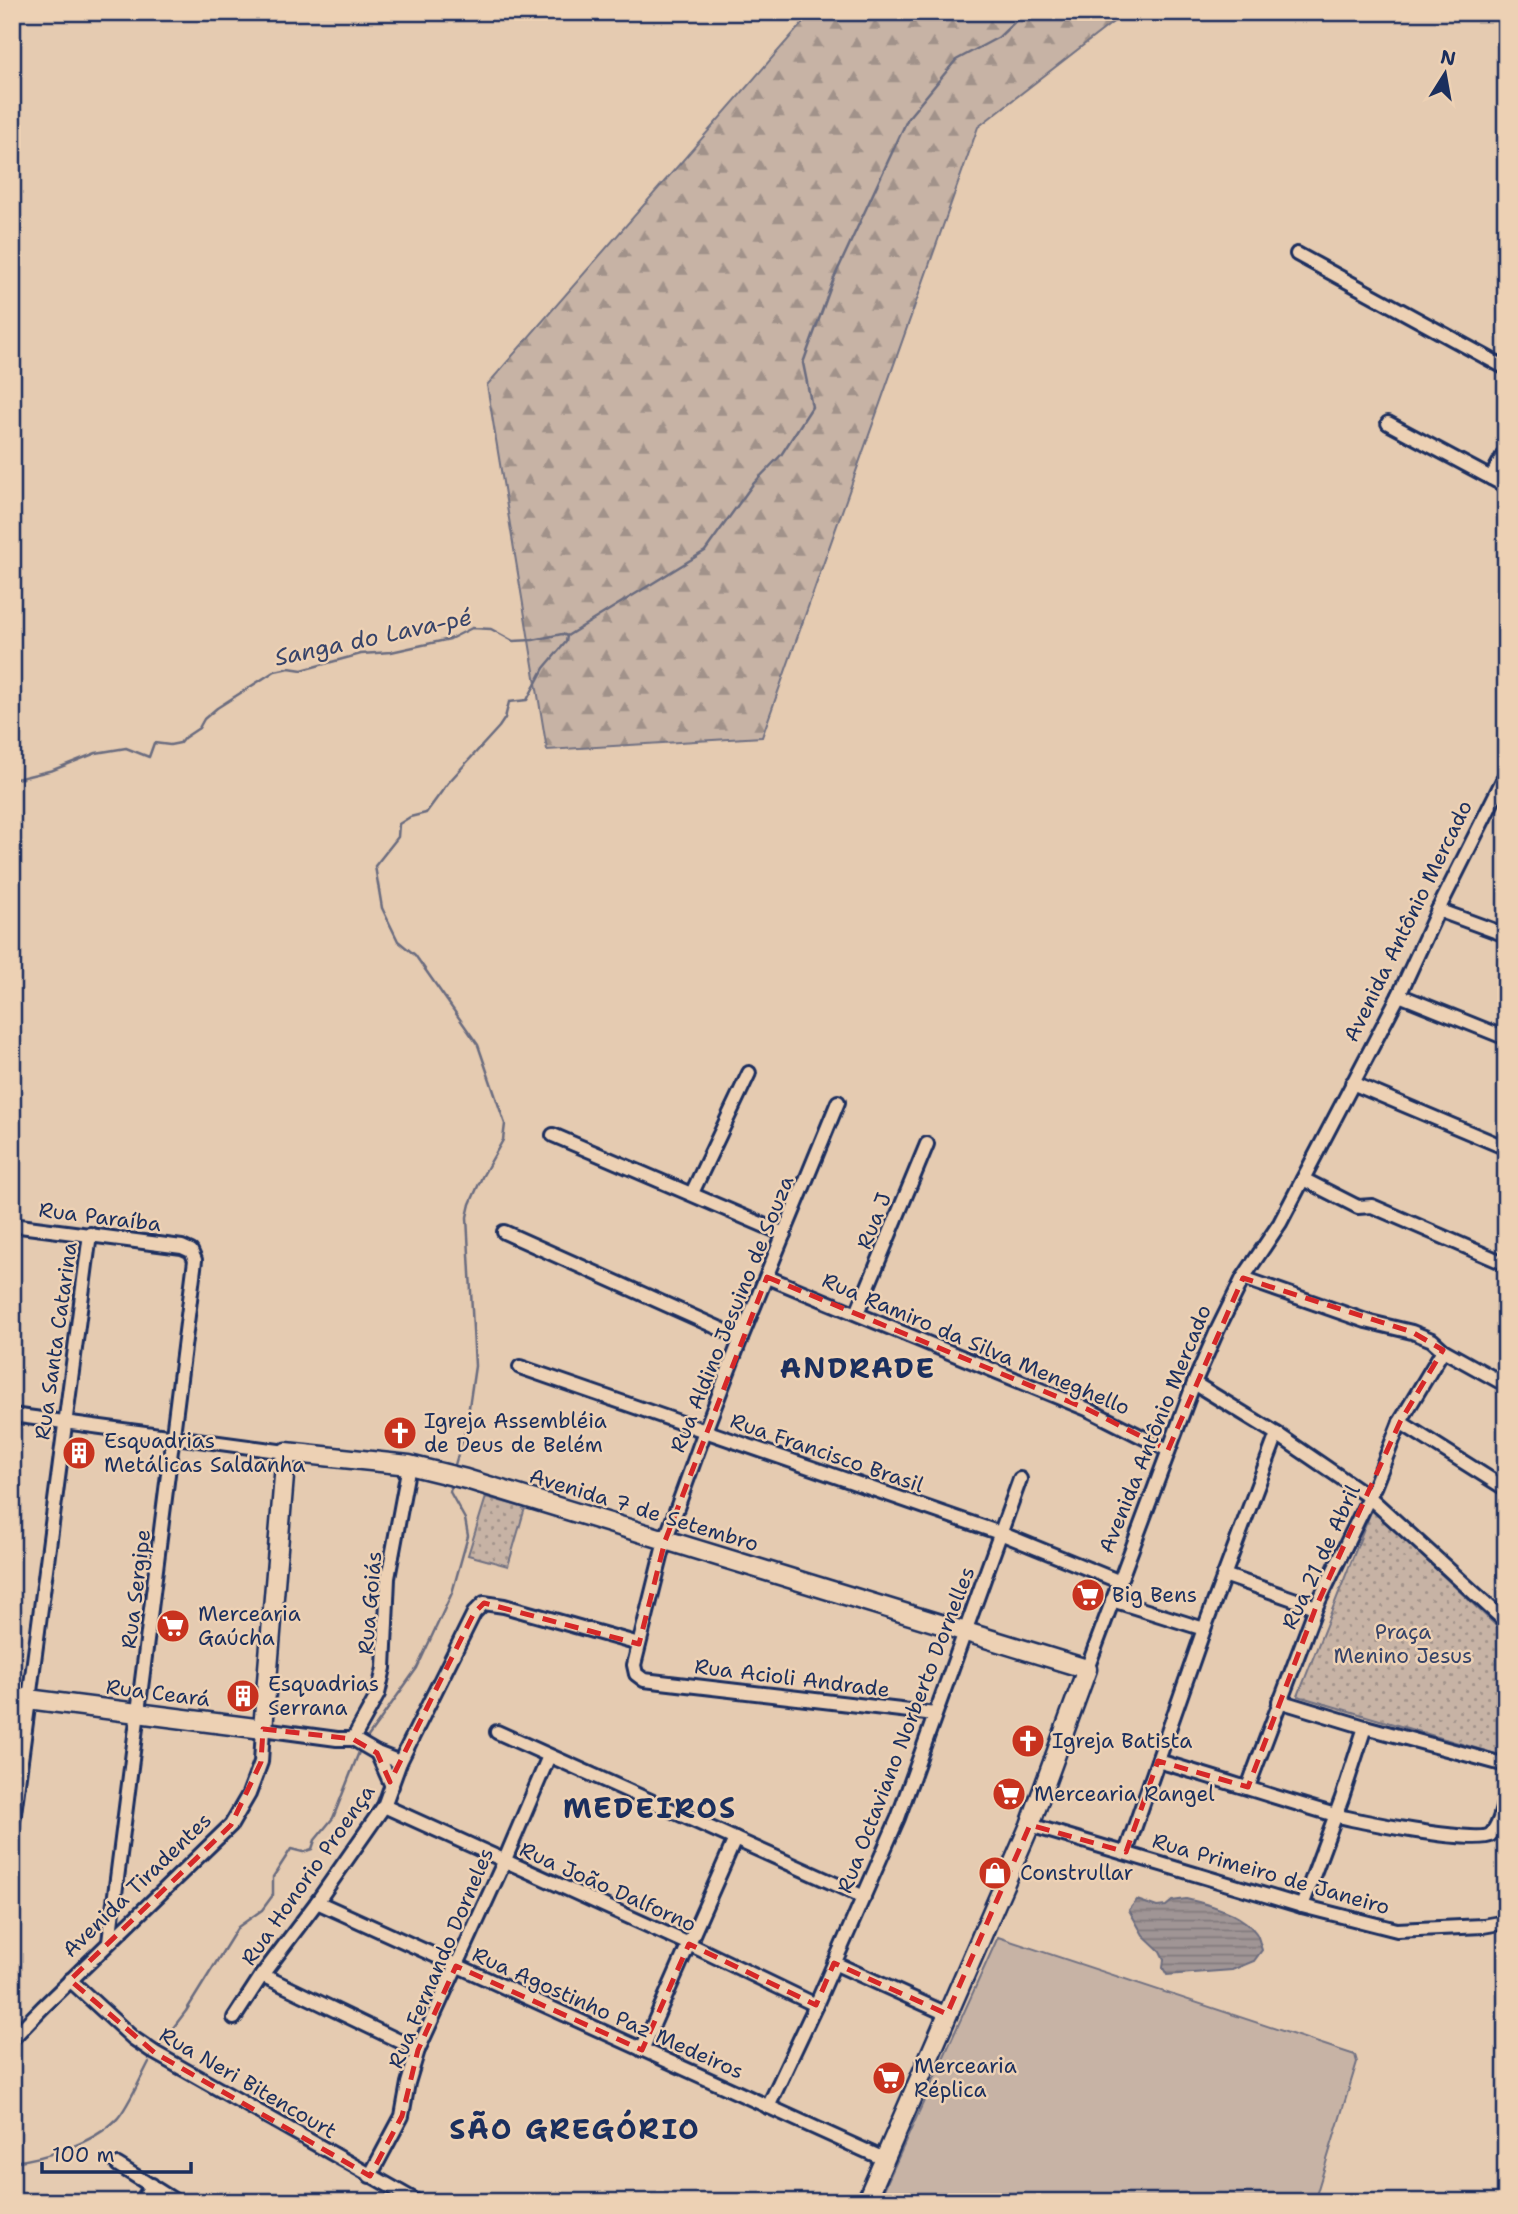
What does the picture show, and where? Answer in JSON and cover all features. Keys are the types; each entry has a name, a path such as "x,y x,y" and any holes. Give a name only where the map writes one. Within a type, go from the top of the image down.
{"street":[{"path":"1297,254 1506,368"},
{"path":"1388,424 1506,486"},
{"path":"1491,478 1506,450"},
{"name":"Avenida Antônio Mercado","path":"866,2202 1030,1825 1118,1581 1194,1383 1243,1278 1280,1223 1399,995 1506,774"},
{"path":"1438,910 1506,935"},
{"path":"1399,995 1506,1038"},
{"path":"692,1193 749,1073"},
{"path":"1352,1083 1506,1148"},
{"name":"Rua Aldino Jesuino de Souza","path":"644,1680 636,1674 634,1665 665,1541 741,1338 838,1102"},
{"path":"553,1135 784,1234"},
{"name":"Rua J","path":"857,1313 927,1144"},
{"path":"1303,1179 1358,1206 1373,1206 1506,1264"},
{"name":"Rua Paraíba","path":"12,1225 182,1247"},
{"path":"504,1232 741,1338"},
{"name":"Rua Santa Catarina","path":"12,1829 21,1698 65,1421 90,1234"},
{"name":"Rua Sergipe","path":"109,1942 195,1260 191,1251 182,1247"},
{"name":"Rua Ramiro da Silva Meneghello","path":"767,1277 1087,1409 1168,1450"},
{"path":"1243,1278 1366,1321 1412,1332 1432,1340 1443,1350 1506,1385"},
{"name":"Rua 21 de Abril","path":"1248,1787 1317,1607 1369,1497 1400,1422 1443,1350"},
{"name":"Rua Francisco Brasil","path":"520,1367 1000,1533 1118,1581"},
{"path":"1194,1383 1277,1434 1369,1497 1505,1616"},
{"name":"Avenida 7 de Setembro","path":"12,1415 286,1452 409,1465 466,1479 1087,1669"},
{"path":"1400,1422 1506,1489"},
{"path":"1126,1852 1204,1629 1277,1434"},
{"name":"Avenida Tiradentes","path":"12,2039 231,1825 249,1794 261,1762 286,1452"},
{"name":"Rua Goiás","path":"357,1741 378,1694 384,1668 388,1578 409,1465"},
{"name":"Rua Octaviano Norberto Dornelles","path":"768,2107 898,1818 1020,1479"},
{"path":"1224,1575 1317,1607"},
{"path":"1112,1600 1204,1629"},
{"name":"Rua Honorio Proença","path":"234,2018 384,1806 400,1762 474,1613 484,1603 504,1605 639,1644"},
{"name":"Rua Acioli Andrade","path":"644,1680 935,1714"},
{"name":"Rua Ceará","path":"21,1698 357,1741 400,1762"},
{"path":"1279,1701 1506,1765"},
{"path":"1302,1906 1365,1727"},
{"path":"497,1732 864,1897"},
{"path":"377,1753 392,1786"},
{"name":"Rua Fernando Dorneles","path":"370,2176 402,2116 418,2050 549,1756"},
{"path":"1158,1761 1335,1815 1441,1835 1483,1838 1492,1834 1499,1822 1505,1801"},
{"name":"Rua João Dalforno","path":"384,1806 689,1944 816,2005"},
{"name":"Rua Primeiro de Janeiro","path":"1030,1825 1302,1906 1397,1930 1506,1923"},
{"path":"642,2050 735,1839"},
{"name":"Rua Agostinho Paz Medeiros","path":"317,1902 884,2160"},
{"path":"834,1963 947,2014"},
{"path":"262,1975 418,2050"},
{"name":"Rua Neri Bitencourt","path":"71,1980 133,2038 155,2053 418,2202"},
{"path":"118,2165 177,2202"},
{"path":"141,2202 152,2185"}],"highlighted area":[{"path":"767,1277 1087,1409 1168,1450 1243,1278 1412,1332 1443,1350 1400,1422 1316,1607 1248,1787 1158,1761 1126,1852 1030,1825 947,2014 834,1963 816,2005 689,1944 642,2050 456,1966 418,2050 402,2116 370,2176 155,2053 70,1980 231,1825 261,1762 263,1729 353,1739 377,1753 390,1782 474,1613 484,1603 639,1644 665,1541"}],"green space":[{"path":"812,12 1126,12 978,127 762,737 547,750 487,385"},
{"path":"486,1497 525,1508 508,1566 468,1555"},
{"name":"Praça Menino Jesus","path":"1372,1509 1506,1635 1506,1757 1298,1696"},
{"path":"998,1937 1355,2055 1357,2062 1314,2202 889,2202 880,2198"}],"shaded area":[{"path":"1186,1899 1224,1910 1250,1926 1257,1935 1262,1950 1254,1961 1232,1970 1167,1975 1160,1951 1143,1935 1129,1910 1137,1900 1157,1907"}],"waterway":[{"path":"567,636 705,551 753,484 781,455 812,407 803,363 834,278 908,118 956,60 999,37 1025,12"},
{"name":"Sanga do Lava-pé","path":"12,780 53,770 96,753 126,748 149,757 154,743 180,743 199,728 204,719 217,708 275,671 289,668 302,670 361,654 391,652 450,639 472,628 491,629 513,641 562,634 567,636"},
{"path":"454,1468 466,1428 475,1366 467,1217 482,1177 503,1140 505,1124 478,1045 415,955 398,941 382,908 375,866 398,837 399,824 410,817 426,813 448,783 499,727 505,718 509,702 527,700 544,668 566,642 567,636"},
{"path":"365,1741 417,1668 452,1593 468,1536 465,1519 450,1492 452,1482"},
{"path":"160,2045 186,2011 238,1927 262,1910 273,1895 273,1877 291,1849 303,1852 312,1849 315,1840 333,1818 361,1747"},
{"path":"12,2162 39,2157 82,2143 107,2128 125,2108 149,2062"}],"place":[{"name":"Igreja Assembléia de Deus de Belém","path":"400,1433"},
{"name":"Esquadrias Metálicas Saldanha","path":"79,1453"},
{"name":"Big Bens","path":"1088,1595"},
{"name":"Mercearia Gaúcha","path":"173,1626"},
{"name":"Esquadrias Serrana","path":"243,1696"},
{"name":"Igreja Batista","path":"1028,1741"},
{"name":"Mercearia Rangel","path":"1009,1794"},
{"name":"Construllar","path":"995,1873"},
{"name":"Mercearia Réplica","path":"889,2078"}],"district":[{"name":"ANDRADE","path":"858,1368"},
{"name":"MEDEIROS","path":"650,1808"},
{"name":"SÃO GREGÓRIO","path":"575,2129"}]}
